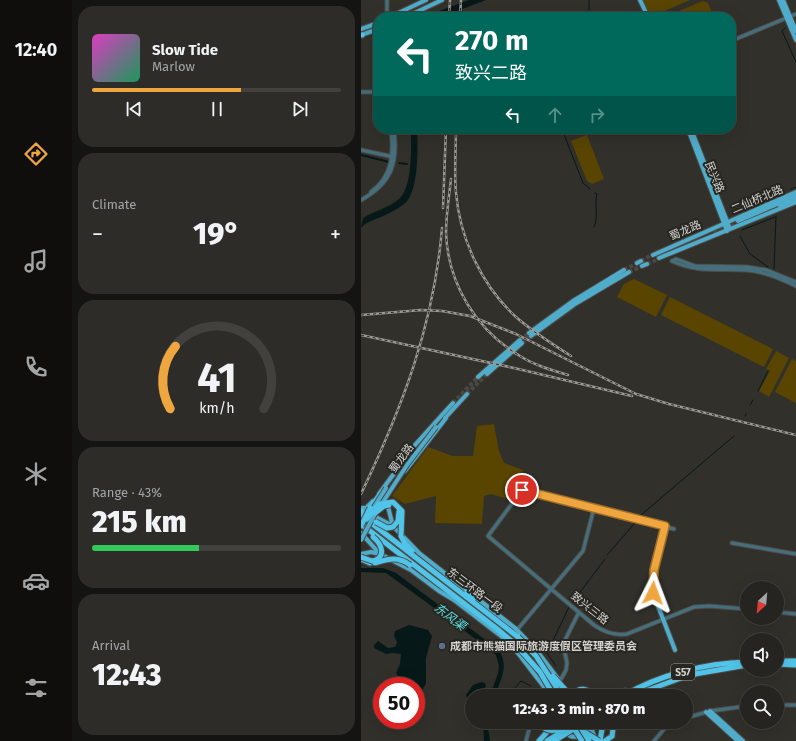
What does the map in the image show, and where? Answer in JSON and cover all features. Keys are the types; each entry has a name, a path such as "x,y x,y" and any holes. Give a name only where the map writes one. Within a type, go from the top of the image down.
{"highway":[{"path":"361,557 371,561 380,556 382,550 381,544 373,537 361,532 370,508 386,488"},
{"path":"367,518 379,504 393,502 402,511 401,536 408,548 455,588"},
{"path":"361,509 376,522 387,528 393,527 399,521 400,514 397,508 387,504 375,513"},
{"name":"东三环路一段","path":"361,515 518,637 536,656 557,689"},
{"name":"东三环路一段","path":"361,532 452,593 496,628 525,654 540,672 550,689"},
{"path":"361,557 366,562 374,563 394,558 401,560 452,593"},
{"path":"467,591 489,613"},
{"path":"454,600 496,628"},
{"path":"525,654 547,689"},
{"path":"536,656 565,689"},
{"path":"784,661 796,661"},
{"name":"S57","path":"639,689 666,677 695,669 740,663"},
{"path":"784,664 796,665"},
{"name":"S57","path":"648,689 689,675 740,666"},
{"path":"630,689 640,684 666,677"},
{"path":"651,689 657,685"},
{"path":"539,741 549,729"},
{"path":"547,741 565,729"},
{"path":"554,741 566,729"},
{"path":"562,741 567,729"},
{"path":"570,729 578,735 581,741"},
{"path":"583,731 600,739 604,729"},
{"path":"605,741 610,739 613,733 612,729"},
{"path":"583,731 589,741"}],"main road":[{"path":"401,12 426,0"},
{"path":"417,12 442,0"},
{"path":"639,0 644,12"},
{"path":"779,0 796,30"},
{"path":"783,0 796,40"},
{"path":"361,29 373,25"},
{"path":"361,35 373,31"},
{"name":"民兴路","path":"689,134 726,222"},
{"name":"民兴路","path":"693,134 729,230"},
{"name":"二仙桥北路","path":"726,222 796,192"},
{"path":"796,196 739,222 796,199"},
{"name":"蜀龙路","path":"726,222 652,255 714,232 665,254 658,259 796,202"},
{"path":"624,270 573,301 530,334 575,304 629,272"},
{"path":"478,377 521,342 487,374"},
{"name":"蜀龙路","path":"361,532 367,518 386,488 435,426 467,394"},
{"name":"蜀龙路","path":"444,416 453,403"},
{"path":"361,509 366,508 377,496 405,457 432,424 444,416"},
{"path":"393,526 387,499 444,416"},
{"name":"蜀龙路","path":"361,532 435,426"},
{"path":"361,509 393,526 415,549 517,630 537,651 565,689"},
{"path":"665,526 652,584 654,600 675,650"},
{"path":"361,532 380,554"},
{"path":"361,557 371,552 380,554 411,570 439,591 454,600 510,644 547,689"},
{"path":"708,711 738,741"},
{"path":"708,711 743,741"},
{"path":"569,729 576,741"},
{"path":"570,729 576,737 581,736 583,729"},
{"path":"588,729 596,741"}],"street":[{"path":"387,0 387,12"},
{"path":"736,39 796,14"},
{"path":"361,92 373,92"},
{"path":"361,199 375,192 385,182 392,169 394,157 393,134"},
{"path":"361,150 394,157"},
{"path":"796,282 766,270 747,266 695,266 676,259 672,261 697,270 746,270 768,273 796,286"},
{"name":"致兴三路","path":"594,508 522,490 487,536 601,630 619,635 627,634 694,607 709,606 740,608"},
{"path":"517,630 583,551 594,508 675,529"},
{"path":"732,543 769,551 796,554"},
{"path":"547,689 559,682 566,670 563,644 579,612"},
{"path":"784,613 796,614"},
{"path":"784,705 796,705"},
{"path":"693,716 708,711 740,707"},
{"path":"526,741 529,729"},
{"path":"654,741 664,729"}],"shaded area":[{"path":"643,0 690,0 662,12 648,12"},
{"path":"703,1 708,3 712,12 676,12"},
{"path":"587,135 604,179 592,184 587,181 571,141"},
{"path":"634,279 667,295 656,317 617,297 624,284"},
{"path":"670,297 773,349 764,367 661,315"},
{"path":"776,351 789,358 769,397 759,391 770,371 766,369"},
{"path":"792,359 796,361 796,403 775,392"},
{"path":"494,424 499,451 504,463 523,470 517,495 511,500 491,494 484,496 482,524 435,523 436,496 405,504 392,496 428,447 453,456 473,456 477,426"}],"water":[{"path":"469,0 486,0 454,12 437,12"},
{"path":"411,134 417,134 417,169 413,190 409,199 400,207 365,224 361,228 363,218 391,205 404,193 409,176"},
{"name":"东风渠","path":"361,568 383,568 396,573 499,650 504,667 498,689 492,689 499,666 496,655 386,573 361,572"},
{"path":"409,625 428,630 432,636 426,658 425,686 425,677 398,677 396,673 400,664 401,654 386,654 374,648 374,645 378,641 388,648 395,647 397,643 394,635 395,631"},
{"path":"481,682 485,683 486,686 484,689 470,689 473,685"},
{"path":"483,729 488,729 490,741 484,741"}],"waterway":[{"path":"589,0 589,10"},
{"path":"785,28 782,31 796,62"},
{"path":"564,134 583,183 590,189"},
{"path":"361,155 389,162"},
{"path":"399,163 407,164"},
{"path":"791,189 796,187"},
{"path":"594,227 596,219 597,194 595,193"},
{"path":"777,196 780,193"},
{"path":"774,269 776,216"},
{"path":"742,230 775,217"},
{"path":"740,236 750,254 768,267"},
{"path":"758,391 768,371"},
{"path":"750,405 753,400"},
{"path":"641,515 734,436"},
{"path":"607,555 635,523"},
{"path":"572,603 605,559"},
{"path":"556,666 547,653 569,607"},
{"path":"514,689 521,681 531,686"}],"tunnel":[{"path":"714,233 740,223"},
{"path":"641,261 650,256"},
{"path":"647,264 656,260"},
{"path":"624,270 637,263"},
{"path":"629,272 642,266"},
{"path":"520,340 529,333"},
{"path":"522,343 531,336"},
{"path":"467,394 487,374"},
{"path":"453,403 478,377"}],"railway":[{"path":"449,12 450,0"},
{"path":"460,12 461,0"},
{"path":"443,208 446,134"},
{"path":"456,134 455,177 458,210 462,227 475,261 493,291 516,317 536,333 571,356"},
{"path":"451,179 446,226 448,252 452,270 467,304 490,333 504,345 531,362 568,375"},
{"path":"361,494 390,430 414,365 432,298 442,228"},
{"path":"361,315 421,310 442,311 470,316 516,334 636,394 669,404 796,435"},
{"path":"361,335 514,368 632,396"}],"place":[{"name":"成都市熊猫国际旅游度假区管理委员会","path":"442,646"}],"route":[{"path":"522,490 665,526 654,570 652,584 653,593"}]}
